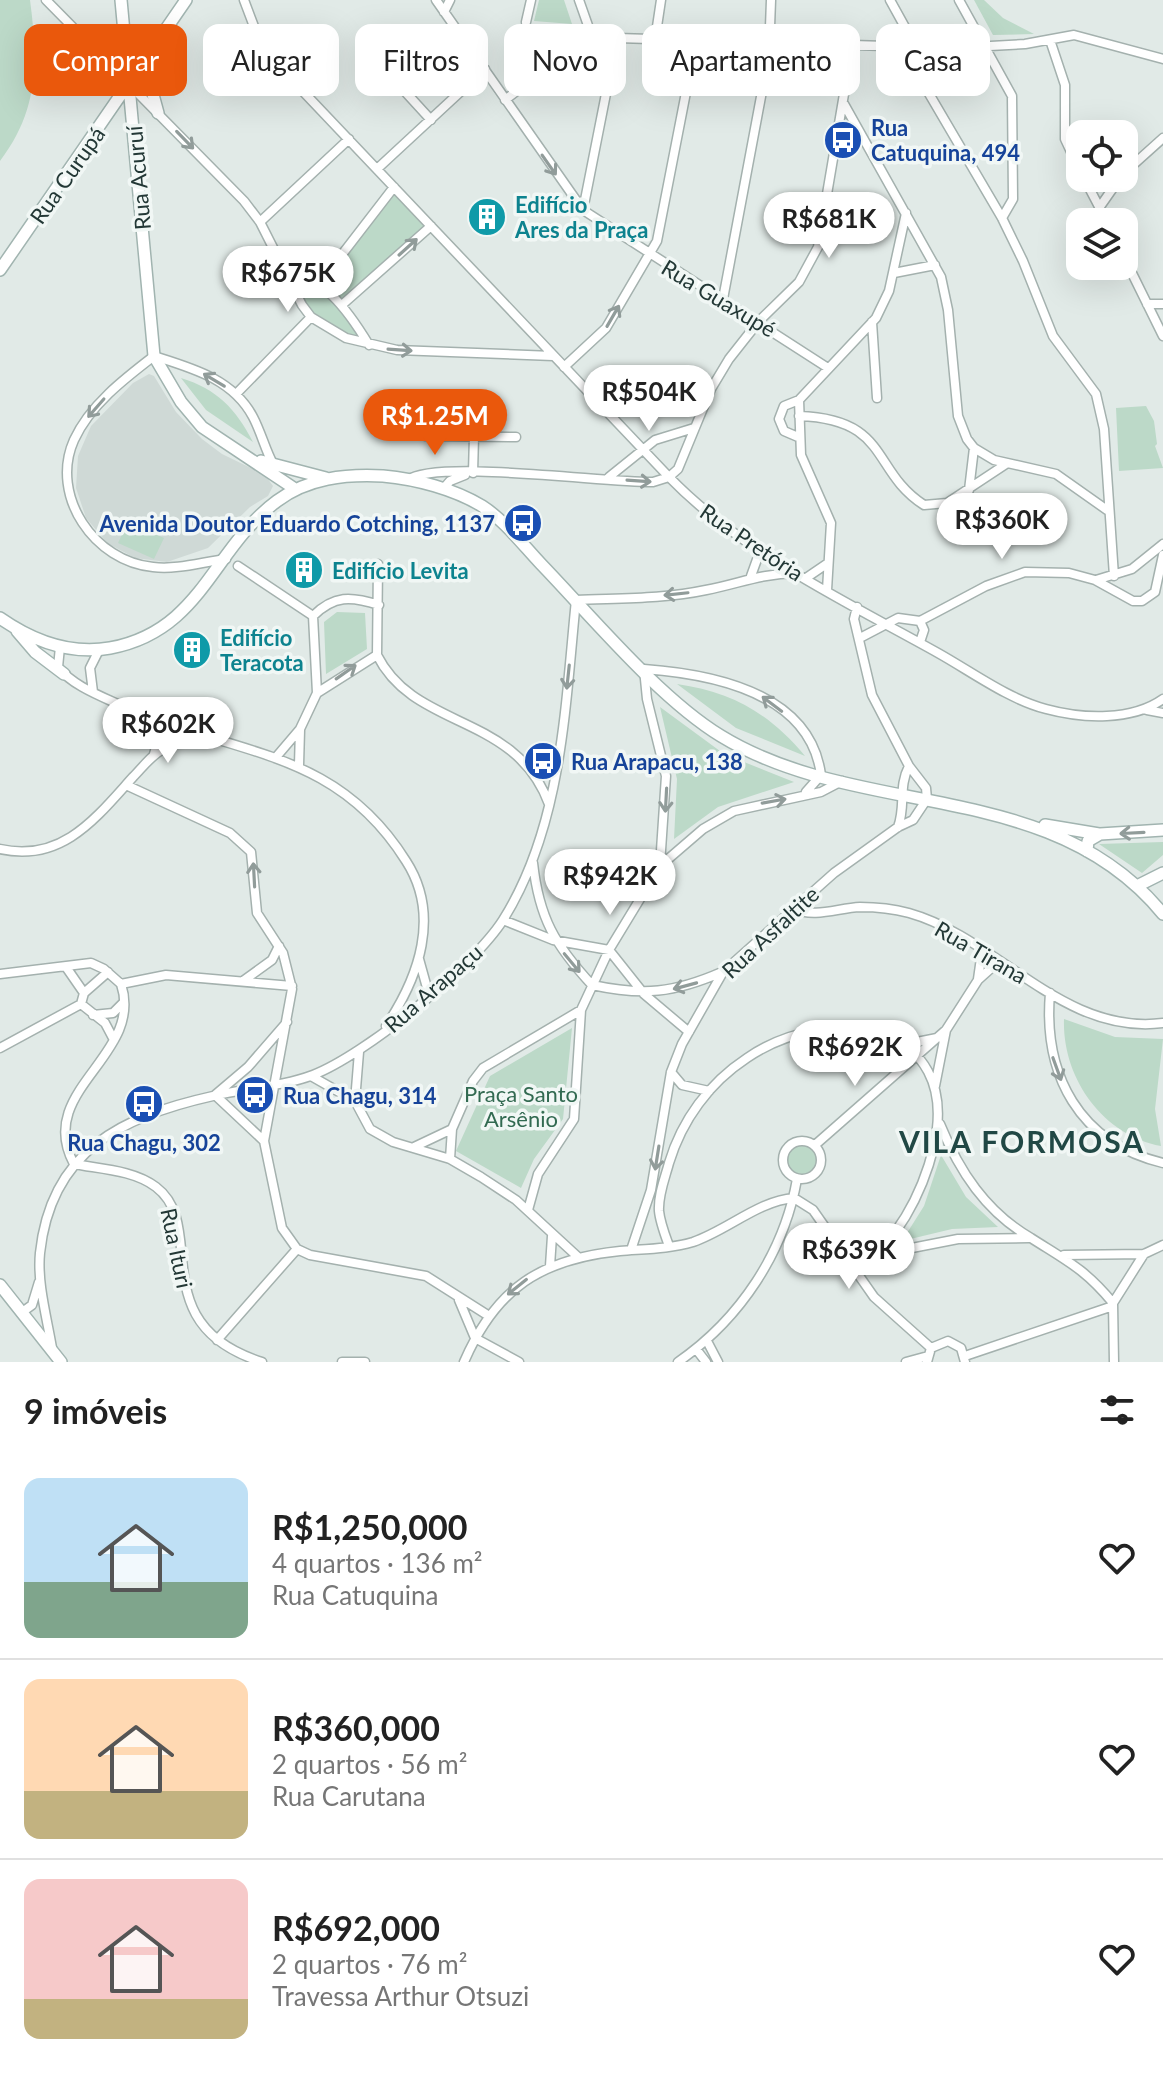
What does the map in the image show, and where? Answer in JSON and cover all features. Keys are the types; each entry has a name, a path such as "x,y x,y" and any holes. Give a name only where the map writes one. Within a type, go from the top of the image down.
{"main road":[{"name":"Rua Acuruí","path":"121,0 124,24"},
{"name":"Rua Curupá","path":"170,24 186,0"},
{"name":"Rua Curupá","path":"0,270 122,96"},
{"name":"Rua Acuruí","path":"131,96 154,356"},
{"path":"153,96 158,113"},
{"path":"154,356 181,402 202,427 253,458 295,489"},
{"path":"253,458 327,478"},
{"path":"0,618 17,630 60,647 99,650 146,638 168,626 233,562 262,515 295,489 327,478 364,476 408,480 443,489 483,507 693,716 723,737 759,755 821,775 1031,823 1100,834 1163,830"},
{"path":"17,630 35,652 64,674"},
{"path":"1031,823 1087,851 1137,886 1163,914"},
{"path":"1087,851 1088,841 1100,834"},
{"path":"1137,886 1163,873"},
{"path":"0,1285 57,1358"}],"street":[{"path":"46,0 70,24"},
{"name":"Rua Pretória","path":"244,0 258,37 276,63 641,448 716,521 797,573 1042,708 1084,716 1147,710 1163,699"},
{"name":"Rua Guaxupé","path":"436,0 453,24"},
{"path":"444,12 450,0"},
{"path":"526,22 531,0"},
{"path":"579,0 587,24"},
{"path":"657,24 661,0"},
{"path":"770,24 771,0"},
{"path":"890,0 903,24"},
{"path":"959,0 974,24"},
{"path":"990,46 1080,36 1163,59"},
{"path":"1050,40 1065,85 1066,141"},
{"path":"990,52 1012,96 1013,199 1002,218"},
{"name":"Rua Guaxupé","path":"488,74 583,210 648,255 759,321 828,368"},
{"path":"142,96 260,222 311,317 346,338 369,346 553,356"},
{"path":"409,96 431,120"},
{"path":"377,169 456,96"},
{"path":"505,100 510,96"},
{"path":"583,210 606,96"},
{"path":"564,367 606,328 657,241 685,96"},
{"path":"723,299 760,96"},
{"path":"408,480 421,474 473,473 609,477 640,482 669,477 678,469 694,428 729,359 759,321 799,282 818,247 845,96"},
{"path":"930,96 1002,218 1053,336 1090,383 1101,405 1114,576"},
{"path":"844,104 935,265 946,291 958,416 974,448 969,490"},
{"path":"1138,160 1163,138"},
{"path":"260,222 349,139"},
{"path":"320,283 394,187"},
{"path":"1091,192 1099,208 1110,192"},
{"path":"798,437 784,431 779,419 784,406 799,400 872,322 894,273 906,212"},
{"path":"343,304 431,226"},
{"path":"281,262 320,283 343,304 369,346"},
{"path":"894,273 935,265"},
{"path":"1135,280 1163,336"},
{"path":"1147,304 1163,304"},
{"path":"236,394 311,317"},
{"path":"872,322 877,398"},
{"path":"273,464 253,417 236,394 192,367 154,356 106,397 74,441 69,480 76,513 102,548 125,561 151,567 233,562 313,616"},
{"path":"799,400 798,437 805,467 831,523 827,590"},
{"path":"799,416 830,421 859,432 874,442 909,493 924,505 938,507 1006,464"},
{"path":"609,477 641,448 655,440 694,428"},
{"path":"425,436 516,437"},
{"path":"473,473 474,436"},
{"path":"974,448 1006,464 1056,474 1107,510"},
{"path":"443,489 450,481 473,473"},
{"path":"1095,580 1114,576 1145,560 1163,544"},
{"path":"751,576 760,551"},
{"path":"860,638 898,618 920,621 1017,574 1045,571 1095,580 1133,601 1142,601 1155,592 1163,555"},
{"path":"806,578 828,563"},
{"path":"378,564 377,655 392,678 405,691 519,754 543,786 549,804"},
{"path":"576,600 706,590 751,576 797,573"},
{"path":"313,616 333,599 379,605"},
{"name":"Rua Arapaçu","path":"40,1273 40,1254 49,1215 74,1164 103,1136 134,1119 215,1095 311,1076 359,1052 471,960 503,920 533,862 557,769 576,600"},
{"path":"857,607 854,619 872,695 909,766 926,788 927,799"},
{"path":"277,756 300,729 317,693 313,616"},
{"path":"920,621 924,630 920,642"},
{"path":"60,647 56,661 64,674 93,692 163,724 299,765 364,806 410,867 425,910 419,959 381,1033"},
{"path":"93,692 90,668 99,650"},
{"path":"317,693 377,655"},
{"path":"660,866 666,776 647,699 644,669 709,676 760,696 811,741 821,775 813,788 798,797"},
{"path":"1147,710 1163,713"},
{"path":"154,755 163,724"},
{"path":"299,765 300,729"},
{"path":"0,849 26,853 65,843 90,823 154,755 176,743 206,739"},
{"path":"286,745 299,749"},
{"path":"898,827 903,809 900,793 909,766"},
{"path":"528,1210 538,1174 574,1119 581,1010 609,950 660,866 703,829 734,811 821,792 843,780"},
{"path":"126,785 230,833 243,843 254,865 257,913 279,946 292,986 264,1141 282,1228 297,1249 337,1261 426,1276 489,1316"},
{"name":"Rua Asfaltite","path":"631,1250 651,1190 671,1072 689,1032 723,972 834,873 898,827 913,820 927,799"},
{"path":"533,862 537,897 553,940 592,985 644,994 697,983 723,972"},
{"name":"Rua Tirana","path":"794,909 812,914 860,907 910,913 982,951 1050,993 1105,1019 1132,1024 1163,1023"},
{"path":"503,920 553,940 609,950 644,994 689,1032"},
{"path":"243,982 272,960 279,946"},
{"path":"978,980 982,951"},
{"path":"419,959 429,995"},
{"path":"815,1145 946,1030 978,980 998,962"},
{"path":"0,974 91,963 121,984 124,1002 122,1024 66,1116 63,1138 74,1164"},
{"path":"66,967 84,993"},
{"path":"0,1048 81,1004 90,984 108,972"},
{"path":"121,984 138,978 166,975 292,986"},
{"path":"1050,993 1050,1049 1058,1076 1073,1101 1107,1140 1133,1154 1163,1163"},
{"path":"93,1015 119,1010 124,1002"},
{"path":"81,1004 105,1023 114,1040"},
{"path":"450,1159 452,1129 473,1081 483,1068 581,1010"},
{"path":"264,1141 215,1095 248,1067 287,1022"},
{"path":"669,1246 659,1211 661,1192 678,1133 709,1091 748,1057 774,1044 820,1030 861,1026 880,1031 917,1055 935,1086"},
{"path":"946,1030 935,1086 939,1122 951,1153 973,1187 1029,1238 1064,1255 1095,1281 1113,1304"},
{"path":"902,1045 938,1038"},
{"path":"359,1052 355,1101 363,1119 379,1136 450,1159 528,1210 552,1236 578,1257"},
{"path":"671,1072 682,1085 709,1091"},
{"path":"311,1076 355,1101"},
{"path":"856,1273 881,1254 921,1185 939,1122"},
{"path":"662,1126 678,1133"},
{"path":"414,1147 452,1129"},
{"path":"797,1179 786,1169 786,1150 796,1142 815,1145"},
{"path":"797,1179 813,1176 820,1167 821,1156 815,1145"},
{"name":"Rua Ituri","path":"74,1164 143,1179 167,1198 176,1226 188,1299 217,1340 262,1362"},
{"path":"678,1362 707,1341 749,1291 781,1242 797,1179"},
{"path":"464,1362 489,1316 514,1288 550,1266 578,1257 669,1246 715,1235 767,1204 794,1198 813,1210 874,1297 929,1355"},
{"path":"550,1266 552,1236"},
{"path":"881,1254 958,1239 1029,1238"},
{"path":"1064,1255 1144,1254 1163,1245"},
{"path":"217,1340 297,1249"},
{"path":"1112,1360 1113,1304 1144,1254"},
{"path":"21,1313 32,1305 40,1273"},
{"path":"40,1273 57,1358"},
{"path":"459,1299 475,1338 519,1362"},
{"path":"906,1362 929,1355 948,1341 957,1345 965,1359 1113,1304"},
{"path":"707,1341 718,1362"},
{"path":"696,1349 706,1362"},
{"path":"342,1362 365,1362"}],"shaded area":[{"path":"149,374 154,376 176,412 202,439 222,454 265,475 273,486 268,496 250,507 208,548 167,562 135,558 107,543 86,518 76,488 78,456 91,426 133,383"}],"green space":[{"path":"0,0 30,0 32,24 24,24 24,96 31,96 22,123 0,161"},
{"path":"539,0 564,0 572,24 534,21"},
{"path":"974,0 984,0 1003,18 1034,34 993,35 990,24 987,24"},
{"path":"395,192 427,226 344,303 323,283"},
{"path":"284,265 337,299 367,344 347,337 308,312"},
{"path":"181,378 205,388 224,402 253,442 206,410"},
{"path":"1146,406 1154,421 1155,446 1163,468 1119,471 1116,408"},
{"path":"128,522 164,538 154,559 118,543"},
{"path":"337,612 365,613 367,649 326,674 324,622"},
{"path":"677,684 715,693 748,707 778,728 805,756 736,728"},
{"path":"660,707 724,754 794,782 718,807 674,839 677,779"},
{"path":"1163,842 1163,855 1142,873 1099,844"},
{"path":"1064,1019 1115,1037 1163,1039 1155,1109 1161,1146 1121,1130 1104,1117 1090,1100 1070,1062"},
{"name":"Praça Santo Arsênio","path":"572,1028 563,1119 534,1159 521,1188 456,1151 490,1076"},
{"path":"803,1144 814,1149 819,1160 814,1171 803,1176 792,1171 787,1160 792,1149"},
{"path":"941,1155 966,1197 998,1227 952,1229 902,1241 924,1206"}],"place":[{"name":"Rua Catuquina, 494","path":"843,140"},
{"name":"Edifício Ares da Praça","path":"487,217"},
{"name":"Avenida Doutor Eduardo Cotching, 1137","path":"523,523"},
{"name":"Edifício Levita","path":"304,570"},
{"name":"Edifício Teracota","path":"192,650"},
{"name":"Rua Arapacu, 138","path":"543,761"},
{"name":"Rua Chagu, 314","path":"255,1095"},
{"name":"Rua Chagu, 302","path":"144,1104"}],"district":[{"name":"VILA FORMOSA","path":"1022,1141"}]}
